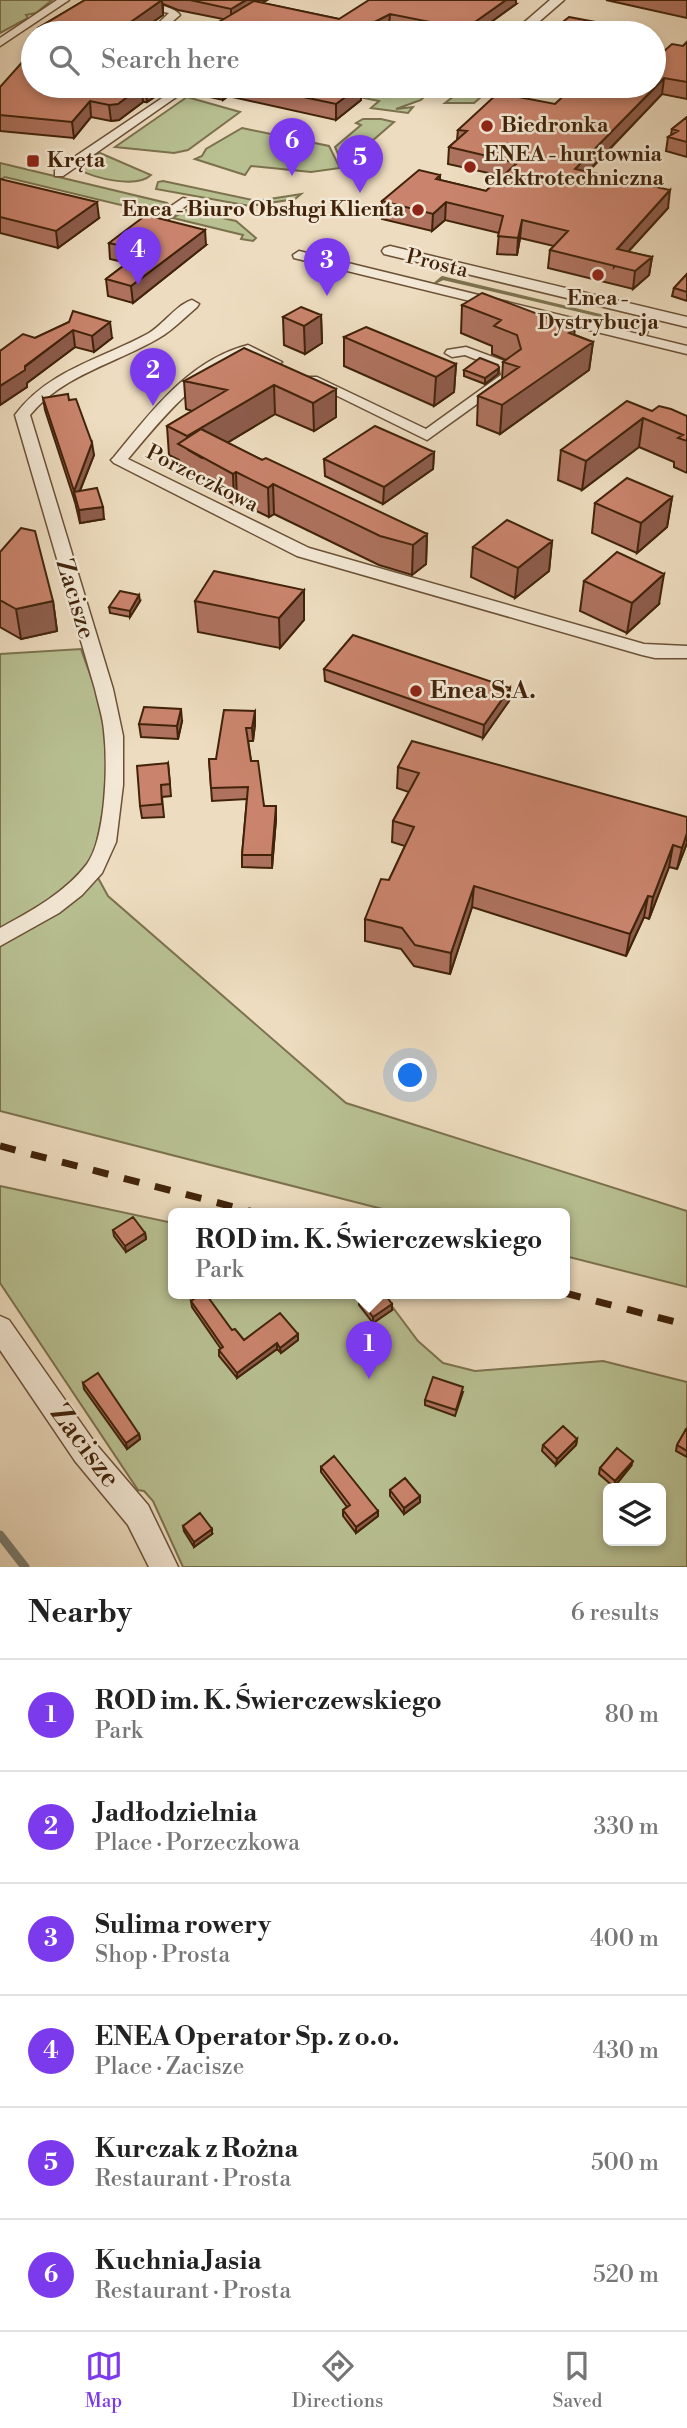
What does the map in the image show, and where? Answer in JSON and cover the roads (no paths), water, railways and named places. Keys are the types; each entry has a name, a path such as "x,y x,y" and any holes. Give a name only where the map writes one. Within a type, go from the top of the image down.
{"street":[{"path":"33,21 64,0"},
{"path":"106,0 173,11 175,15 169,21"},
{"path":"533,21 558,0"},
{"path":"0,43 21,29"},
{"path":"59,173 169,98"},
{"path":"155,223 183,202"},
{"name":"Prosta","path":"390,251 687,321"},
{"name":"Prosta","path":"299,255 687,349"},
{"name":"Zacisze","path":"0,938 44,914 82,883 97,866 110,822 113,783 114,734 104,689 22,415 27,407 55,384 157,334 192,304"},
{"name":"Porzeczkowa","path":"420,586 303,552 119,460 188,380 215,362 248,349 428,435 509,376 507,367 466,351 452,353"},
{"path":"420,586 642,649 655,652 687,652"},
{"name":"Zacisze","path":"0,1328 85,1452 138,1515 164,1567"}],"waterway":[{"path":"0,1535 25,1567"}],"railway":[{"path":"0,1146 238,1208"},
{"path":"570,1294 687,1325"}],"place":[{"name":"Biedronka","path":"487,126"},
{"name":"Kręta","path":"33,161"},
{"name":"ENEA - hurtownia elektrotechniczna","path":"470,167"},
{"name":"Kuchnia Jasia","path":"292,176"},
{"name":"Kurczak z Rożna","path":"360,193"},
{"name":"Enea - Biuro Obsługi Klienta","path":"418,210"},
{"name":"Enea - Dystrybucja","path":"598,275"},
{"name":"ENEA Operator Sp. z o.o.","path":"138,285"},
{"name":"Sulima rowery","path":"327,296"},
{"name":"Jadłodzielnia","path":"153,406"},
{"name":"Enea S.A.","path":"416,691"},
{"name":"ROD im. K. Świerczewskiego","path":"369,1379"}]}
